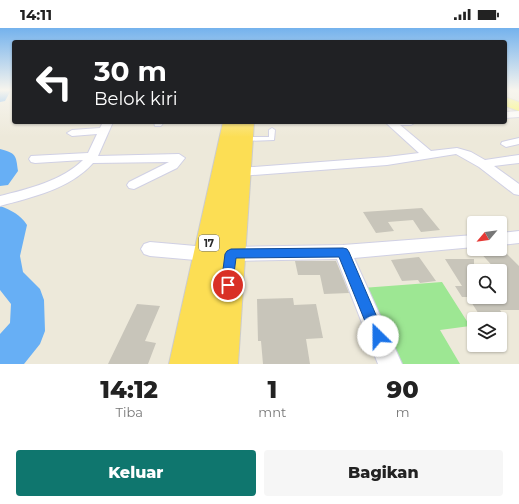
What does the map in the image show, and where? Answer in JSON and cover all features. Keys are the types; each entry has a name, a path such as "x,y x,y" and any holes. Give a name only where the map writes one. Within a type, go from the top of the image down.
{"highway":[{"name":"17","path":"188,364 240,172 240,128"},
{"name":"17","path":"219,364 219,254 225,162 240,128"}],"street":[{"path":"507,114 516,107"},
{"path":"392,124 428,155"},
{"path":"72,133 106,127"},
{"path":"0,201 26,194 59,182 84,166 90,158 106,127"},
{"path":"506,144 519,141"},
{"path":"240,172 341,165 461,151 483,164 519,191"},
{"path":"35,159 179,158 173,165 134,185"},
{"path":"483,164 519,159"},
{"path":"507,238 519,237"},
{"path":"150,249 219,254 343,252 467,242"},
{"path":"343,252 390,364"}],"lane":[{"path":"240,128 272,139 272,130"}],"green space":[{"path":"442,282 467,321 467,326 440,330 460,364 394,364 362,288"}],"building":[{"path":"422,208 440,230 421,232 413,220 388,222 394,231 376,233 363,212"},
{"path":"507,254 519,266 519,310 478,312 472,304 507,304 507,264 491,264 483,256 507,256"},
{"path":"419,257 436,281 420,283 418,280 402,281 391,260"},
{"path":"445,259 474,259 474,264 467,264 467,297 462,297 455,286 462,286"},
{"path":"295,261 336,261 349,293 324,294 320,275 298,275"},
{"path":"293,298 294,305 316,304 323,338 306,339 310,364 263,364 261,341 258,341 257,299"},
{"path":"137,304 160,306 145,341 156,343 148,364 108,364"}],"waterway":[{"path":"0,155 7,158 8,171 0,180"},
{"path":"0,215 14,225 6,256 8,277 28,300 27,331 0,363"}],"route":[{"path":"228,285 231,254 343,252 378,336"}]}
